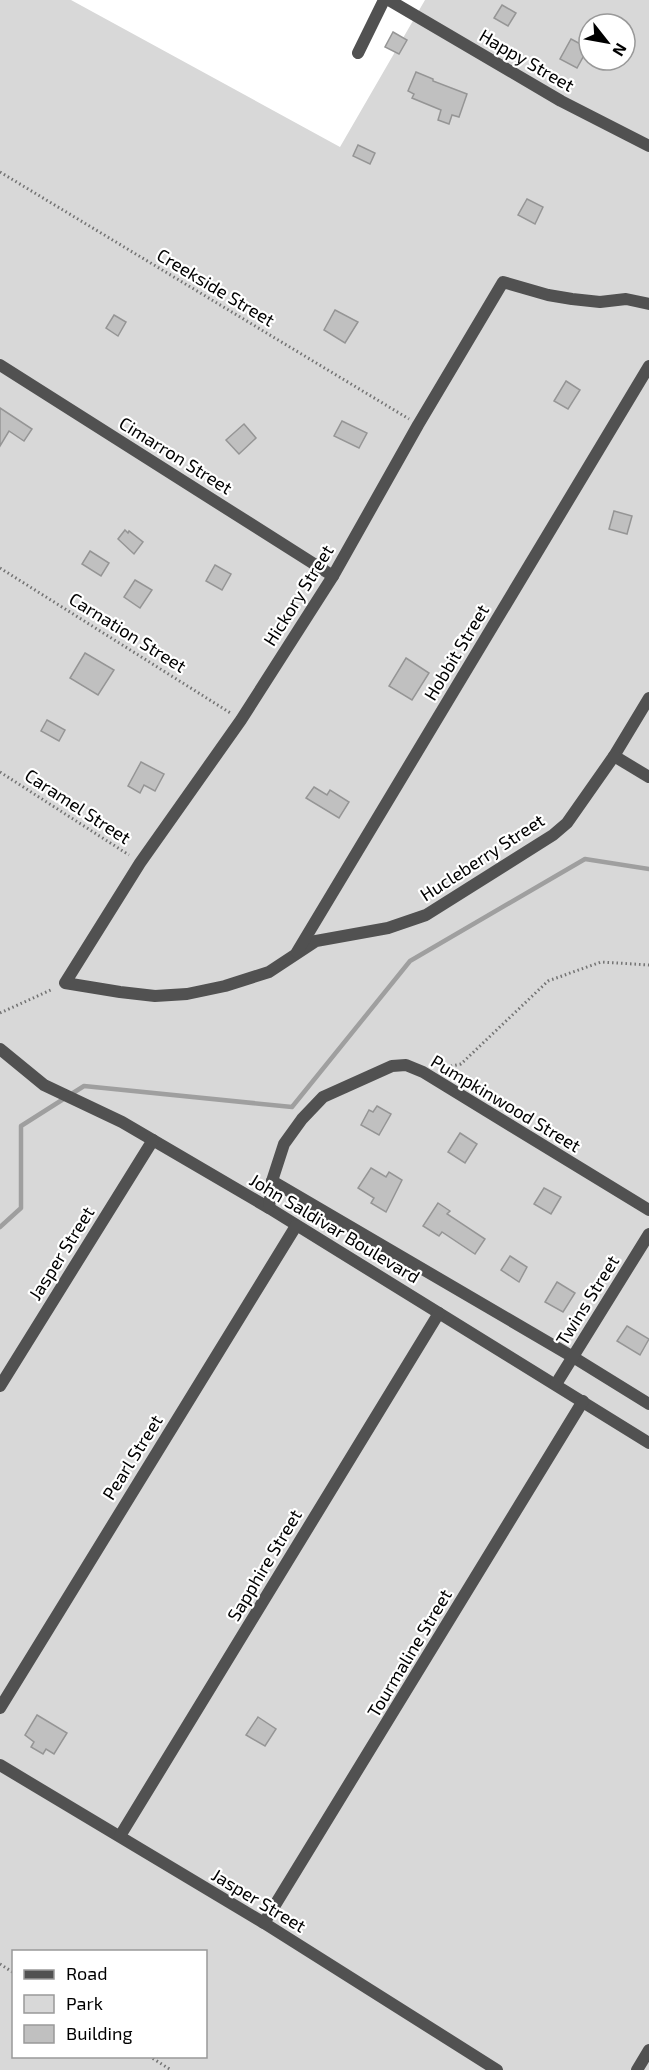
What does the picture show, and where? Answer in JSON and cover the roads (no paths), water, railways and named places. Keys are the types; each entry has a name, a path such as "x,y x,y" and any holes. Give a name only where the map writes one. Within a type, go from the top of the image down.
{"street":[{"path":"358,53 384,0"},
{"name":"Happy Street","path":"389,0 561,101 649,146"},
{"name":"Hickory Street","path":"66,983 140,863 241,720 333,576 418,425 503,282 548,295 572,299 600,302 626,299 649,304"},
{"name":"Cimarron Street","path":"0,365 333,576"},
{"name":"Hobbit Street","path":"295,956 649,366"},
{"name":"Hucleberry Street","path":"66,983 155,996 187,994 225,986 269,972 316,941 388,928 426,915 553,835 567,823 614,756 649,699"},
{"path":"614,756 649,777"},
{"name":"John Saldivar Boulevard","path":"0,1049 44,1085 122,1122 269,1208 649,1443"},
{"name":"Pumpkinwood Street","path":"269,1208 272,1180 284,1144 302,1119 323,1098 392,1066 406,1065 423,1072 649,1210"},
{"name":"Jasper Street","path":"0,1386 153,1140"},
{"name":"John Saldivar Boulevard","path":"272,1180 649,1404"},
{"name":"Pearl Street","path":"0,1708 296,1226"},
{"name":"Twins Street","path":"556,1384 649,1234"},
{"name":"Sapphire Street","path":"120,1836 440,1313"},
{"name":"Tourmaline Street","path":"264,1923 584,1401"},
{"name":"Jasper Street","path":"0,1765 264,1923 497,2070"},
{"path":"637,2070 649,2050"}],"waterway":[{"path":"0,1227 21,1208 21,1126 84,1086 292,1107 410,961 585,859 649,869"}]}
